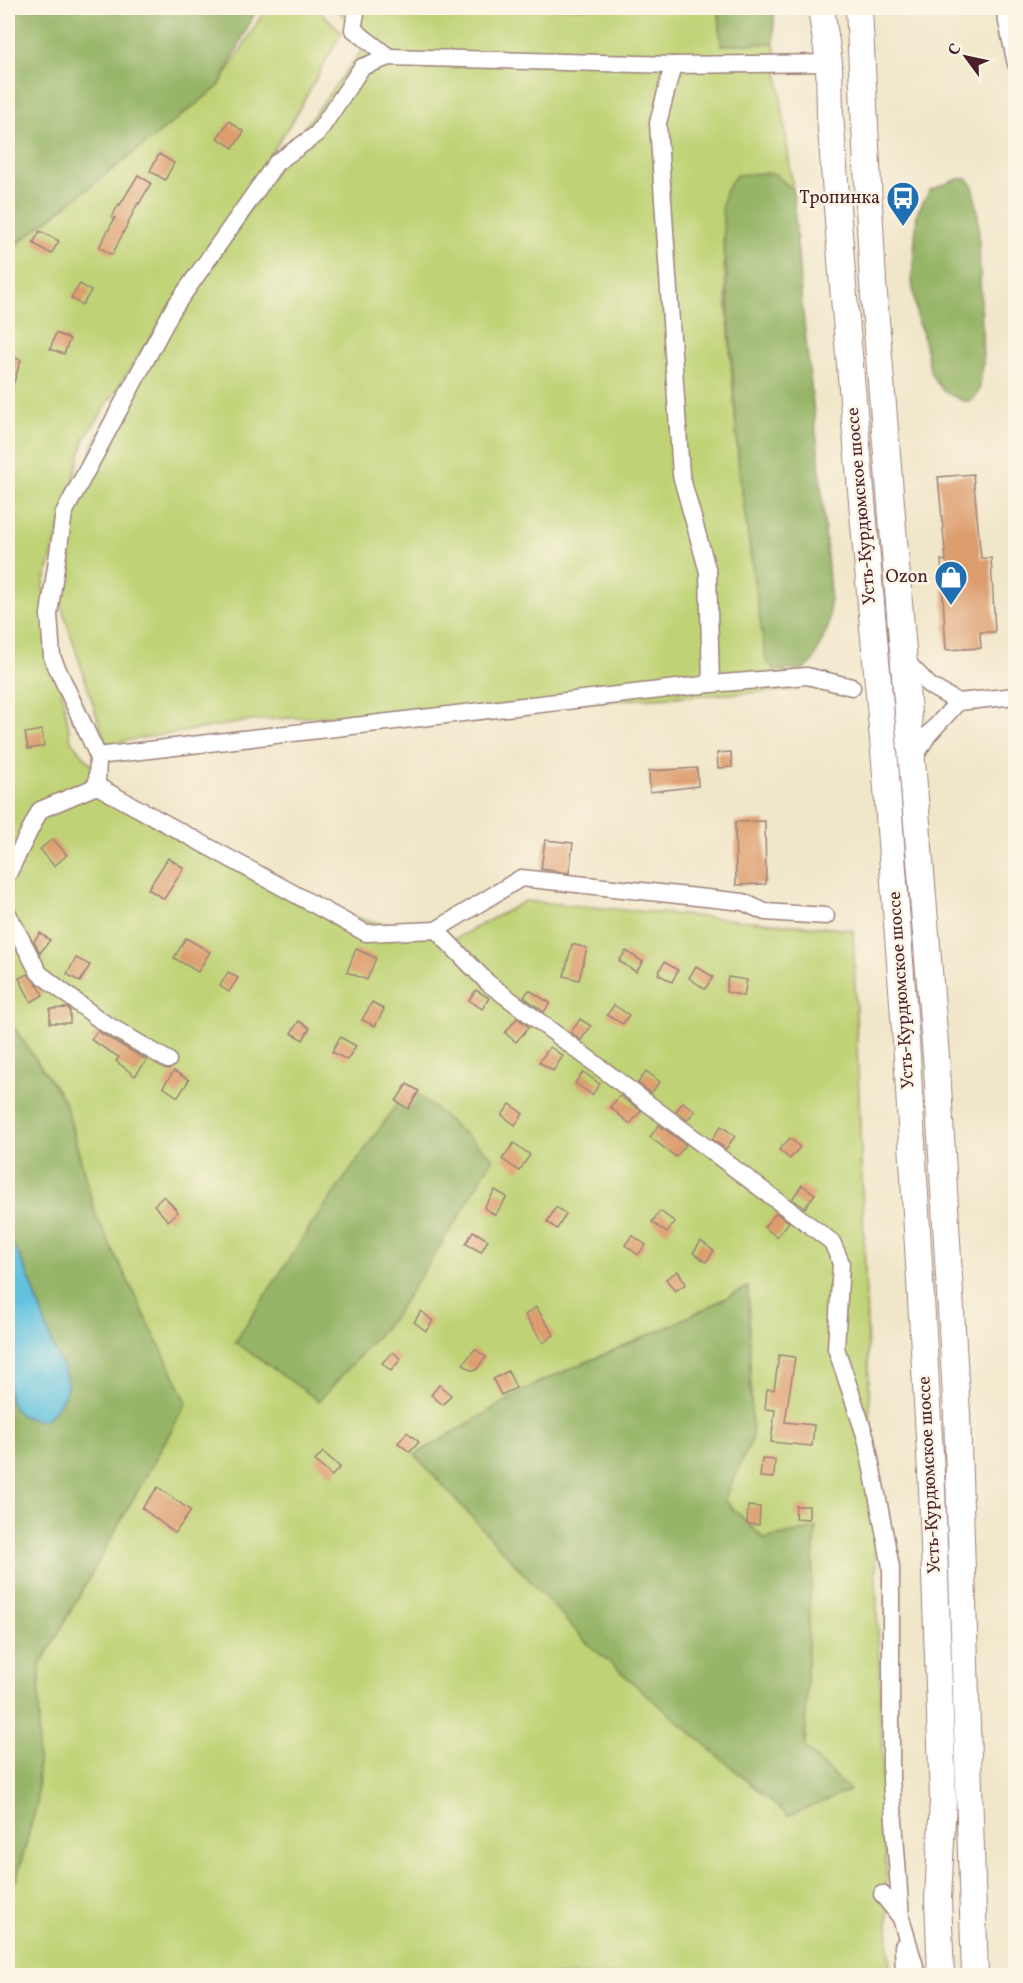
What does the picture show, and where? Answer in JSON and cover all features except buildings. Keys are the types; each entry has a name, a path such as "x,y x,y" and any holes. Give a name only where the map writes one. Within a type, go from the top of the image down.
{"main road":[{"name":"Усть-Курдюмское шоссе","path":"821,8 829,63 830,115 843,286 885,762 908,1056 932,1489 943,1800 938,1899 941,1976"},
{"name":"Усть-Курдюмское шоссе","path":"859,8 873,283 937,1069 957,1414 975,1976"}],"street":[{"path":"357,8 353,29 389,57"},
{"path":"1004,8 1016,64"},
{"path":"97,786 98,756 52,657 49,614 64,513 174,309 276,163 317,134 362,67 389,57 673,65 829,63"},
{"path":"673,65 658,123 681,475 708,572 711,684"},
{"path":"902,658 930,686 958,702 1016,696"},
{"path":"98,756 711,684 807,676 852,687"},
{"path":"911,763 928,735 958,702"},
{"path":"8,874 40,810 97,786"},
{"path":"97,786 366,933 436,930 521,878 743,902 765,912 826,916"},
{"path":"8,914 39,973 101,1022 168,1060"},
{"path":"436,930 488,983 832,1242 841,1263 836,1348 866,1438 891,1567 891,1779 904,1976"},
{"path":"882,1894 901,1918 916,1970 920,1976"}],"green space":[{"path":"8,8 257,8 219,86 8,251"},
{"path":"266,8 316,8 342,32 293,120 85,438 43,587 71,741 132,812 305,907 455,939 525,901 853,930 890,1975 8,1976 8,1889 16,1880 37,1804 40,1666 187,1402 96,1216 65,1102 8,1019 8,251 219,86","holes":["748,1287 752,1439 724,1500 764,1539 816,1528 809,1609 805,1748 849,1791 415,1455 533,1385 670,1326"]},
{"path":"334,8 719,8 721,45 774,43 793,190 775,174 725,192 723,248 739,470 755,587 786,674 797,690 256,720 106,744 54,583 94,443 304,128 372,37"},
{"path":"719,8 774,8 774,43 721,45"},
{"path":"775,174 793,190 830,593 829,625 812,663 803,670 776,670 766,662 739,470 722,206 725,192 736,175"},
{"path":"958,179 968,179 973,187 978,214 983,364 979,391 971,401 963,401 943,391 931,374 922,331 918,324 912,281 917,213 930,190"},
{"path":"8,1019 65,1102 96,1216 187,1402 40,1666 37,1804 16,1880 8,1889 8,1387 9,1399 22,1416 44,1420 68,1382 29,1278 8,1238"},
{"path":"409,1087 493,1158 458,1218 393,1318 319,1401 235,1342 306,1233"},
{"path":"748,1287 752,1439 724,1500 764,1539 816,1528 809,1609 805,1748 850,1791 788,1816 587,1643 415,1455 533,1385 670,1326"}],"water":[{"path":"8,1238 29,1276 67,1381 62,1400 45,1420 22,1416 15,1410 9,1399"}],"place":[{"name":"Тропинка","path":"903,227"},
{"name":"Ozon","path":"951,606"}]}
